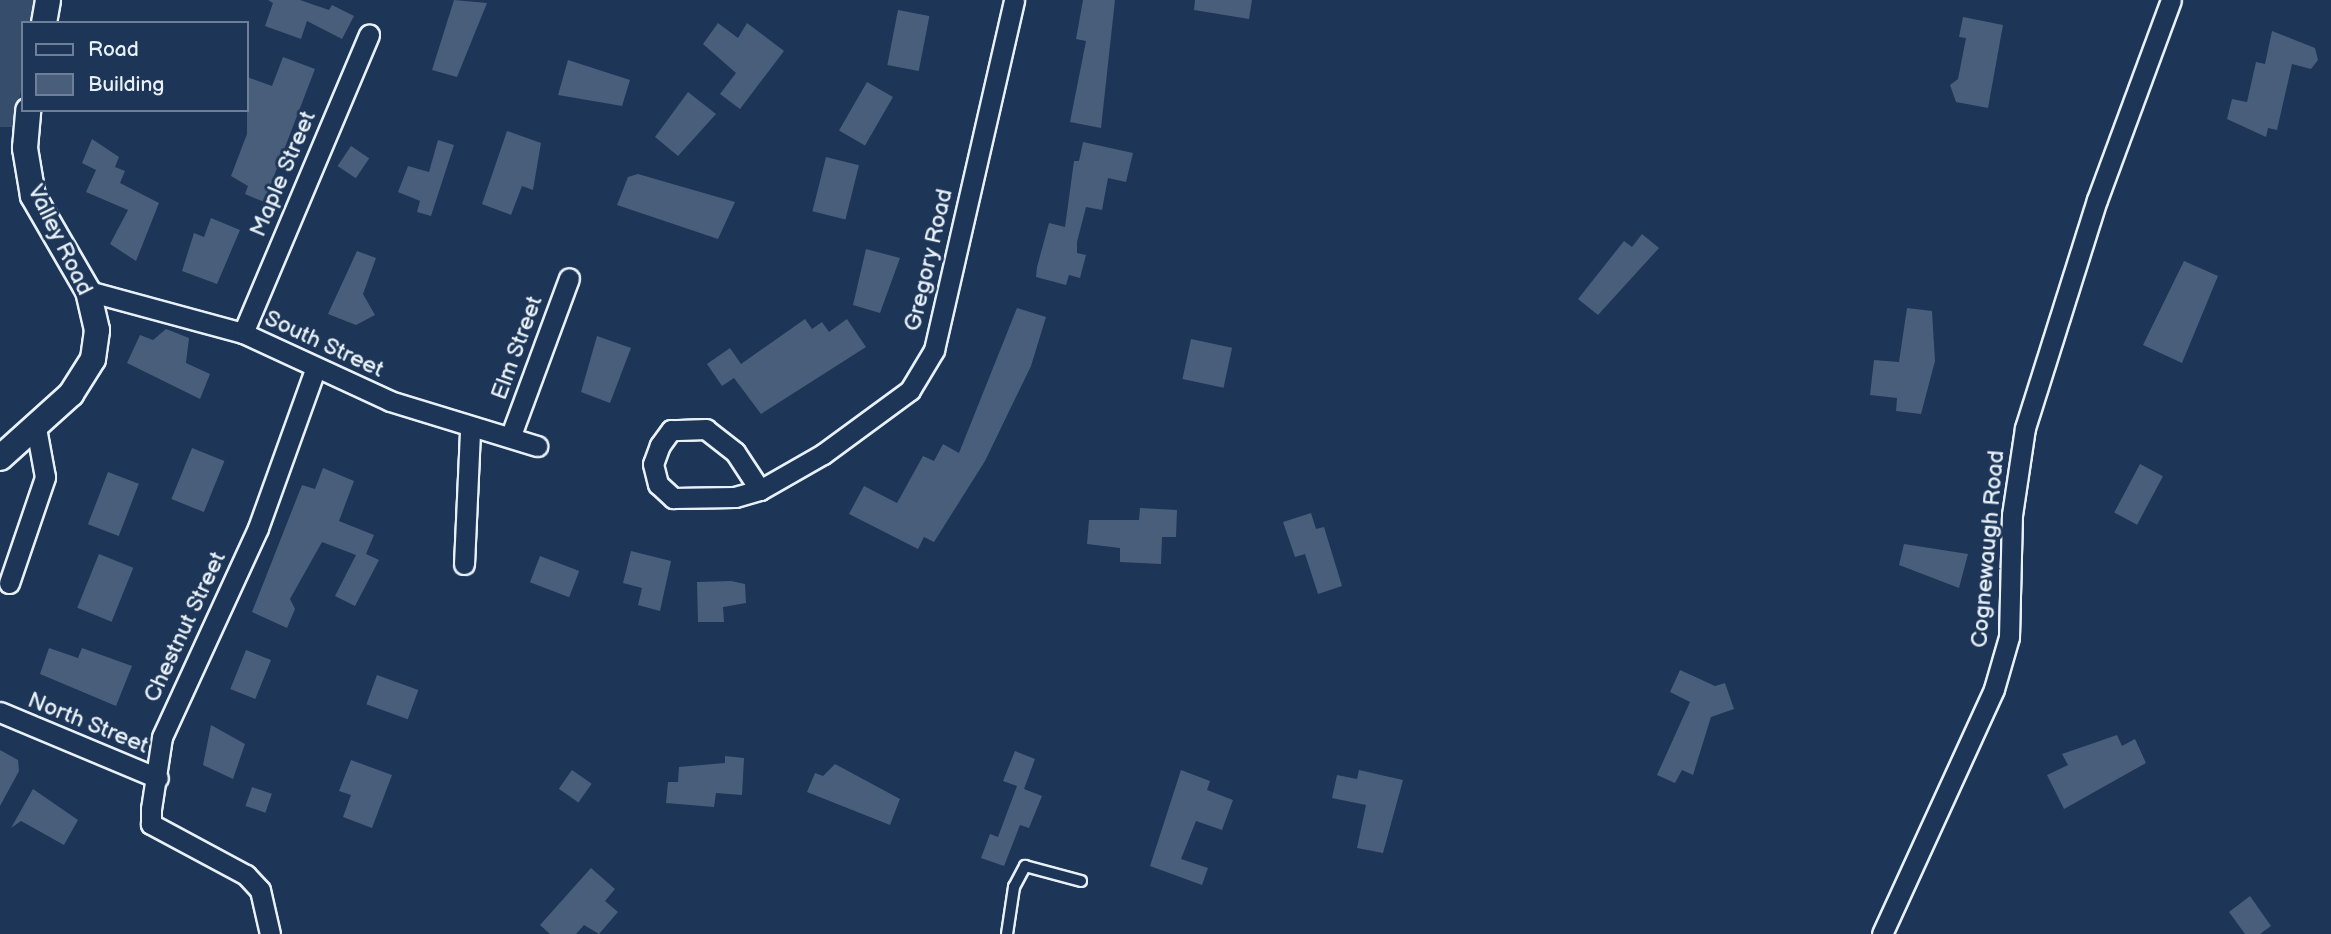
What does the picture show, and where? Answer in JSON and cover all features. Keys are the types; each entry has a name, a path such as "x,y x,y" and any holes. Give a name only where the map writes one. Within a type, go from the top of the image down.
{"street":[{"path":"44,21 48,0"},
{"name":"Gregory Road","path":"760,490 735,452 706,429 671,430 660,445 653,464 657,484 673,498 712,501 760,490 823,454 911,390 934,349 1014,0"},
{"name":"Cognewaugh Road","path":"1882,934 1994,689 2009,637 2012,515 2025,428 2097,200 2171,0"},
{"name":"Maple Street","path":"243,333 369,34"},
{"name":"Valley Road","path":"0,458 71,394 93,359 97,330 88,291 33,196 25,148 28,112"},
{"name":"Elm Street","path":"510,435 569,278"},
{"name":"South Street","path":"88,291 243,333 315,370 470,430 510,435 537,446"},
{"name":"Chestnut Street","path":"270,934 260,890 246,875 151,824 162,737 182,682 258,528 315,370"},
{"path":"9,583 46,477 36,428"},
{"path":"464,564 470,430"},
{"name":"North Street","path":"0,712 158,778"}],"lane":[{"path":"1007,934 1014,887 1025,866 1082,881"}],"shaded area":[{"path":"0,0 39,0 35,21 21,21 21,91 13,127 0,127"}],"building":[{"path":"268,0 300,0 329,10 332,5 354,16 342,39 307,21 301,39 265,26 273,3"},
{"path":"454,0 487,3 457,77 432,70"},
{"path":"1083,0 1115,0 1101,128 1070,122 1086,41 1076,39"},
{"path":"1195,0 1252,0 1249,19 1194,10"},
{"path":"898,10 929,16 919,71 887,65"},
{"path":"1963,17 2003,25 1988,108 1956,102 1950,85 1958,79 1966,38 1959,37"},
{"path":"718,23 738,38 747,23 784,51 740,109 720,94 736,73 703,44"},
{"path":"2272,31 2315,48 2318,60 2311,69 2292,64 2277,130 2268,128 2266,137 2227,119 2232,99 2247,102 2256,62 2265,64"},
{"path":"283,57 315,69 264,202 245,194 248,186 231,176 247,134 248,77 272,86"},
{"path":"568,60 630,80 622,106 558,95"},
{"path":"867,82 893,97 865,145 839,130"},
{"path":"688,92 716,114 678,156 655,137"},
{"path":"507,131 541,143 533,190 522,186 511,215 482,204"},
{"path":"92,139 119,157 115,167 125,171 120,183 159,203 136,261 110,244 128,210 86,192 96,170 82,163"},
{"path":"438,140 454,145 431,216 417,212 420,201 398,192 408,166 429,172"},
{"path":"1083,142 1133,153 1126,182 1108,178 1102,210 1086,207 1077,242 1077,253 1086,255 1080,278 1069,275 1066,285 1036,277 1037,267 1049,223 1065,227 1074,161 1079,161"},
{"path":"351,146 369,158 356,178 338,166"},
{"path":"826,157 859,165 845,220 812,211"},
{"path":"638,174 735,202 718,239 617,205 628,177"},
{"path":"211,218 240,230 217,284 182,271 194,233 204,237"},
{"path":"1642,234 1659,248 1598,315 1578,299 1624,241 1632,247"},
{"path":"866,249 900,258 880,313 853,305"},
{"path":"357,251 376,258 363,294 375,315 356,325 328,314"},
{"path":"2184,261 2218,276 2182,363 2143,345"},
{"path":"1017,308 1046,317 1031,366 985,461 934,542 924,537 918,549 849,514 864,486 897,503 923,456 934,461 943,444 959,453"},
{"path":"1907,308 1932,311 1935,361 1921,414 1896,411 1897,398 1870,395 1874,360 1899,362"},
{"path":"805,319 812,329 822,322 829,332 847,319 866,347 761,414 734,378 722,386 707,364 730,348 741,364"},
{"path":"166,329 189,338 186,363 210,374 200,399 127,363 140,335 153,340"},
{"path":"597,336 631,348 610,403 581,392"},
{"path":"1191,339 1232,348 1224,388 1182,379"},
{"path":"192,448 224,461 204,512 171,499"},
{"path":"2140,464 2163,476 2137,525 2114,513"},
{"path":"323,468 354,481 339,521 374,535 366,554 379,560 355,606 335,596 356,555 322,542 290,599 295,609 287,628 252,612 302,485 315,489"},
{"path":"108,472 139,484 119,536 88,524"},
{"path":"1140,508 1177,510 1176,537 1162,537 1161,564 1120,562 1120,548 1087,544 1089,520 1139,520"},
{"path":"1311,513 1316,529 1324,527 1342,586 1318,594 1305,554 1295,557 1283,522"},
{"path":"1904,544 1968,554 1959,588 1899,565"},
{"path":"631,551 671,561 660,611 638,605 642,588 623,583"},
{"path":"99,554 133,568 112,622 77,608"},
{"path":"540,556 579,571 569,597 530,582"},
{"path":"731,581 745,584 746,603 723,607 724,622 698,622 697,582"},
{"path":"49,648 78,658 82,648 132,666 116,706 40,674"},
{"path":"246,650 271,660 255,699 230,689"},
{"path":"1680,670 1715,686 1725,683 1734,709 1711,717 1693,775 1682,770 1675,783 1657,775 1690,702 1670,692"},
{"path":"377,675 418,690 408,719 366,704"},
{"path":"211,725 245,744 233,779 203,765"},
{"path":"2117,735 2122,746 2135,739 2146,763 2064,809 2047,775 2068,765 2062,754"},
{"path":"0,750 18,760 19,771 0,806"},
{"path":"1015,751 1035,759 1024,789 1042,796 1029,828 1020,825 1004,866 981,858 990,834 998,837 1017,786 1003,781"},
{"path":"725,756 744,758 742,795 716,793 714,807 666,803 668,782 678,782 679,767 725,763"},
{"path":"351,760 392,775 372,828 343,817 351,795 339,791"},
{"path":"835,764 900,799 890,825 807,792 815,773 823,776"},
{"path":"572,770 592,784 578,803 559,789"},
{"path":"1181,770 1210,781 1207,790 1233,800 1222,830 1196,821 1181,859 1208,868 1202,885 1150,866"},
{"path":"1359,770 1403,780 1383,853 1357,848 1366,805 1332,798 1337,775 1357,779"},
{"path":"252,787 272,794 265,813 245,806"},
{"path":"33,789 78,820 64,845 21,821 11,828"},
{"path":"591,868 615,889 605,901 618,912 599,934 584,925 576,934 550,934 540,925"},
{"path":"2250,896 2271,926 2260,934 2245,934 2229,912"}]}
